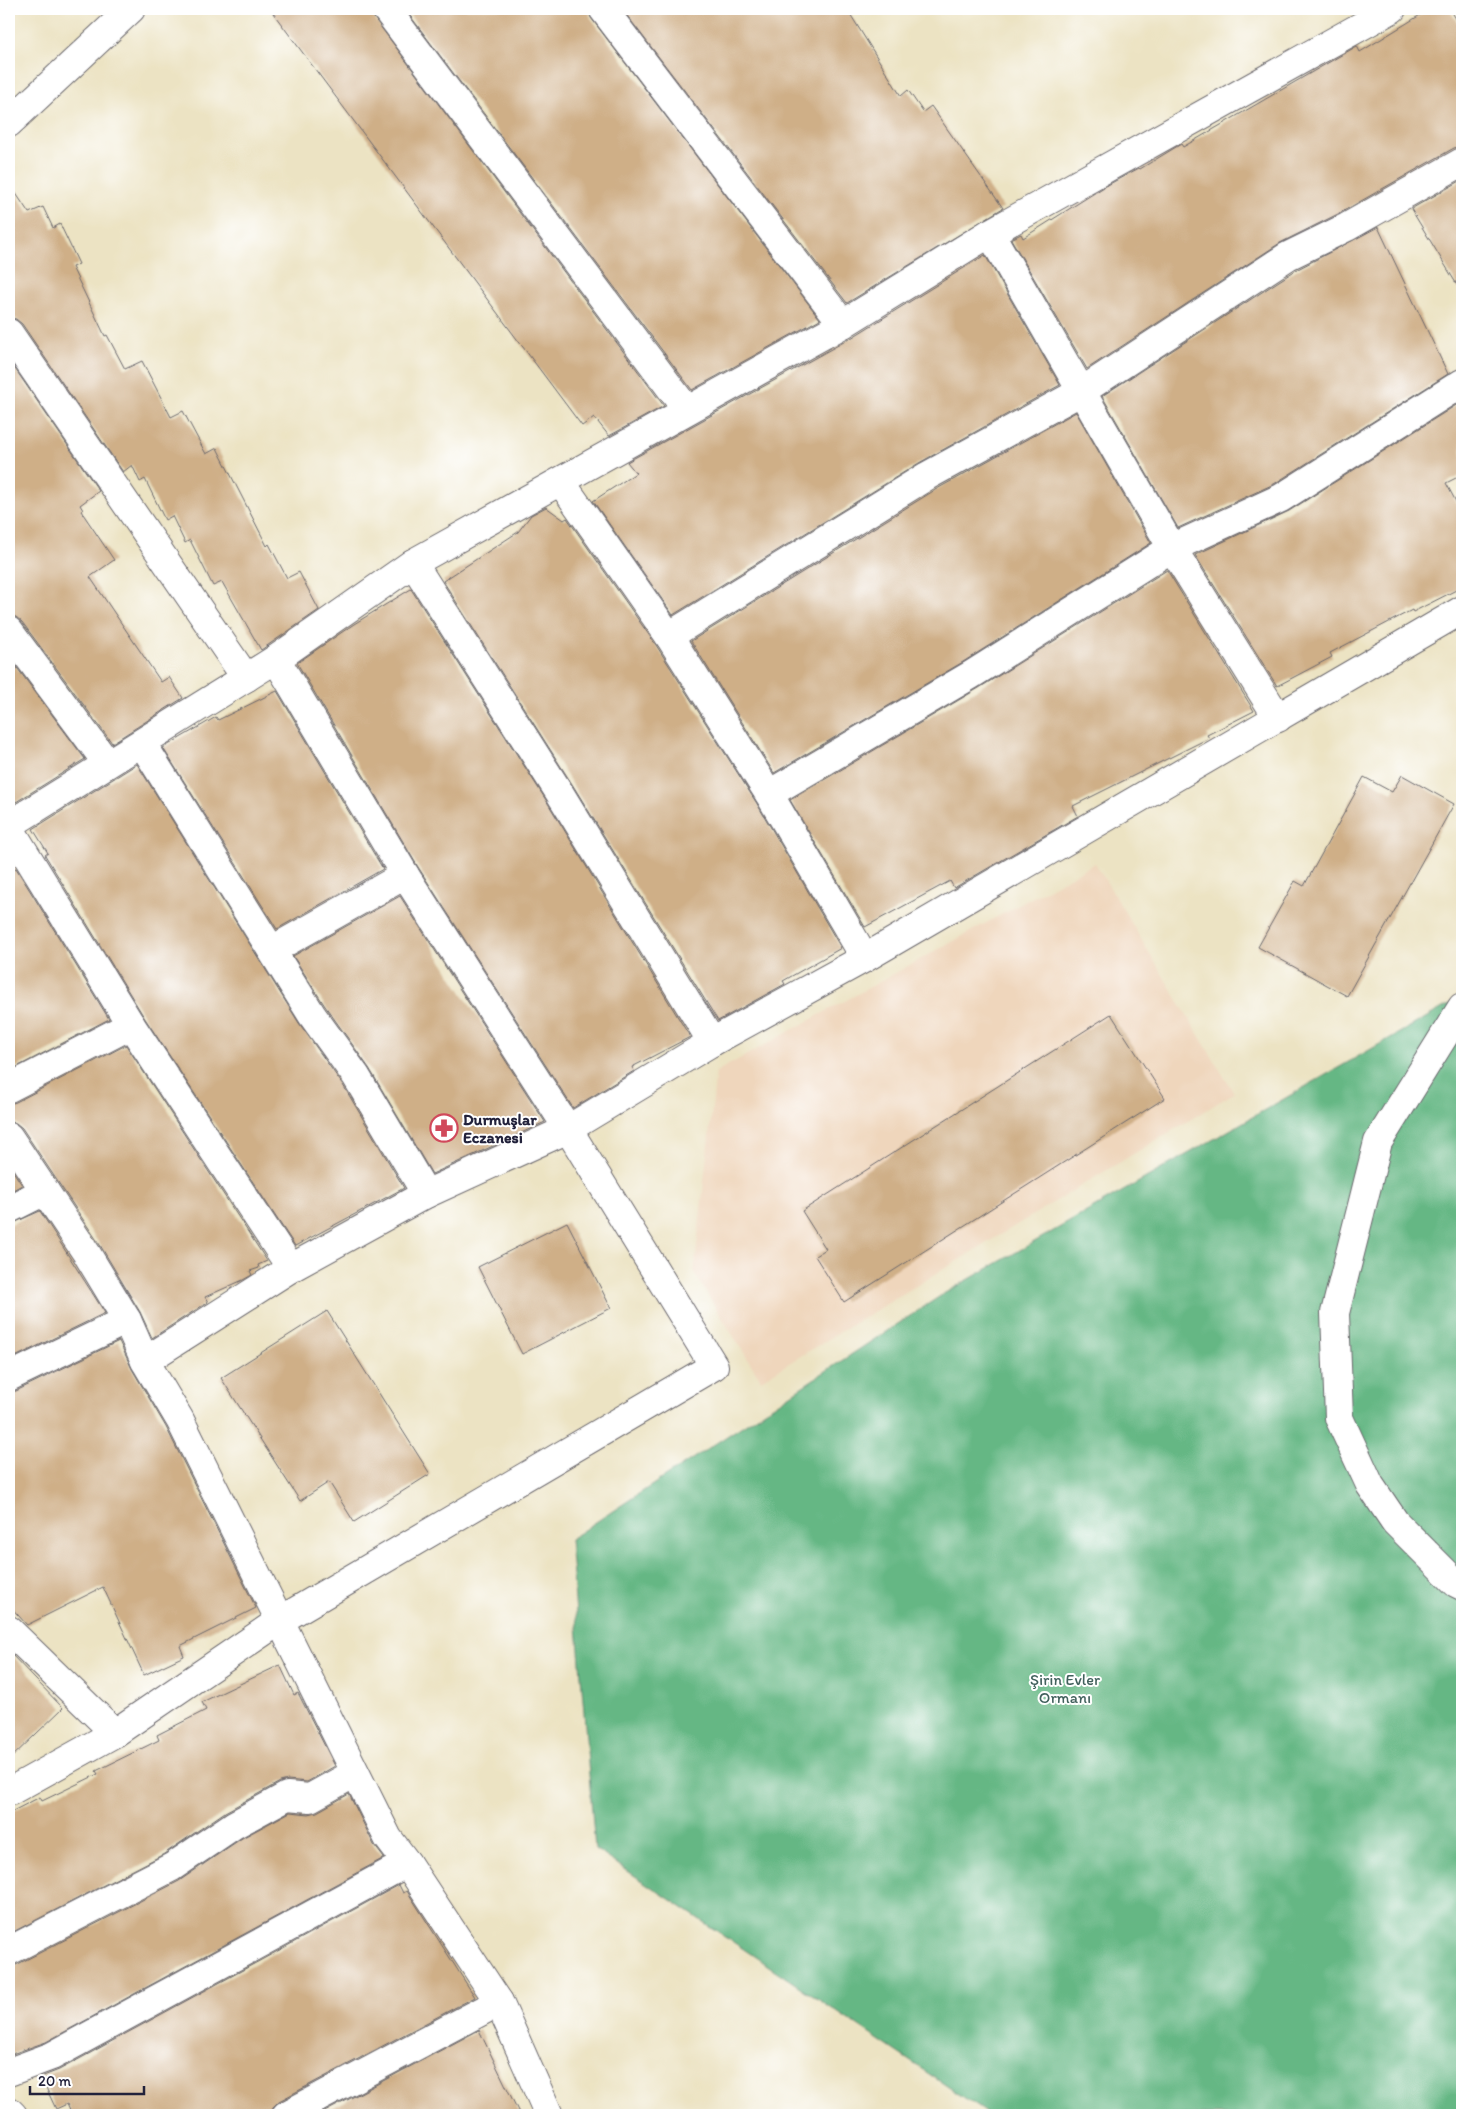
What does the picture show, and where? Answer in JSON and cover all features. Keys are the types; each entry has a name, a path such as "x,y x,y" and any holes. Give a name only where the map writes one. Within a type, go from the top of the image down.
{"street":[{"path":"9,123 131,9"},
{"path":"386,9 687,410"},
{"path":"603,9 842,324"},
{"path":"291,1268 130,1025 9,826 276,659 413,563 842,324 990,233 1392,9"},
{"path":"669,636 927,476 1082,391 1288,256 1346,227 1462,162"},
{"path":"990,233 1172,548 1278,718"},
{"path":"9,334 246,678"},
{"path":"769,794 971,675 1172,548 1281,498 1462,383"},
{"path":"561,482 669,636 769,794 865,958"},
{"path":"413,563 559,792 712,1042"},
{"path":"145,1361 291,1268 426,1194 568,1129 712,1042 865,958 1462,610"},
{"path":"9,631 107,763"},
{"path":"9,1792 115,1734 279,1621 714,1366 568,1129 405,875 276,659"},
{"path":"142,743 312,1015 356,1076 426,1194"},
{"path":"272,950 405,875"},
{"path":"1462,1007 1378,1142 1335,1313 1339,1418 1358,1460 1370,1485 1395,1522 1462,1586"},
{"path":"9,1088 130,1025"},
{"path":"9,1137 87,1254 127,1320 145,1361 180,1420 388,1838 407,1863 499,2002 549,2115"},
{"path":"9,1209 45,1191"},
{"path":"9,1376 127,1320"},
{"path":"9,1630 115,1734"},
{"path":"9,1951 172,1867 234,1825 287,1796 310,1798 355,1773"},
{"path":"9,2072 52,2056 407,1863"},
{"path":"286,2115 499,2002"},
{"path":"9,2111 13,2115"}],"shaded area":[{"path":"1095,863 1234,1093 761,1380 694,1273 716,1072"}],"green space":[{"name":"Şirin Evler Ormanı","path":"1462,997 1462,2115 990,2115 595,1849 570,1539 945,1293"}],"building":[{"path":"270,9 371,9 374,18 664,406 609,436 594,417 582,426"},
{"path":"405,9 588,9 591,18 820,319 692,390"},
{"path":"622,9 847,9 901,96 908,90 923,112 931,106 1003,208 847,303"},
{"path":"1430,9 1449,9 1462,30 1462,146 1454,148 1340,213 1280,243 1087,369 1011,239 1021,234 1023,238 1104,187 1140,169 1181,144 1183,147 1357,46 1360,52"},
{"path":"1462,180 1462,293 1411,209"},
{"path":"9,183 29,213 43,207 53,228 60,224 79,264 72,267 105,336 107,335 125,369 142,361 171,417 183,411 206,454 217,448 267,546 269,544 287,578 299,572 319,610 261,650 222,582 213,586 190,540 185,543 172,516 165,520 145,479 140,482 132,465 123,472 22,324 16,319 9,318"},
{"path":"1378,227 1448,374 1274,484 1178,528 1102,396 1296,270"},
{"path":"985,255 1060,385 919,463 673,615 593,501 636,473 627,462 851,338"},
{"path":"9,360 99,491 80,505 83,510 81,511 114,560 90,577 161,682 169,677 183,698 112,743 22,622 16,617 9,616"},
{"path":"1461,402 1462,475 1446,483 1462,513 1462,587 1413,612 1412,610 1330,653 1332,657 1277,686 1195,555 1289,511"},
{"path":"1076,412 1151,543 963,662 774,773 691,641 935,490"},
{"path":"546,507 564,520 567,518 656,645 756,802 841,948 783,981 785,984 718,1021 572,784 443,581 518,532 531,515"},
{"path":"1167,570 1254,711 1207,735 1209,738 1073,806 1078,816 954,888 950,881 865,927 790,800 979,688"},
{"path":"411,589 546,800 690,1037 632,1067 634,1071 573,1108 418,867 297,663 354,624"},
{"path":"9,657 85,759 16,802 9,790"},
{"path":"277,691 383,869 277,929 163,748 216,717 218,720"},
{"path":"137,764 299,1023 343,1085 404,1188 295,1246 144,1017 45,855 48,853 33,829"},
{"path":"1402,775 1454,804 1347,996 1258,947 1295,881 1304,886 1364,777 1392,792"},
{"path":"16,868 109,1019 9,1071 9,872"},
{"path":"400,896 545,1122 432,1174 369,1068 325,1006 293,956"},
{"path":"1111,1014 1165,1098 844,1302 815,1256 826,1249 802,1211"},
{"path":"126,1045 267,1261 258,1265 259,1268 250,1271 252,1275 205,1297 208,1302 152,1338 140,1312 100,1245 22,1128 16,1123 9,1121 9,1104"},
{"path":"9,1165 22,1185 9,1192"},
{"path":"40,1211 105,1313 9,1360 9,1225"},
{"path":"567,1222 611,1308 522,1354 478,1267"},
{"path":"327,1311 430,1474 354,1522 329,1482 300,1501 221,1378"},
{"path":"119,1341 132,1369 166,1427 256,1608 180,1646 184,1656 144,1675 103,1587 27,1625 9,1605 9,1392 16,1391"},
{"path":"9,1652 63,1708 9,1760"},
{"path":"280,1665 294,1695 298,1693 335,1766 307,1782 288,1780 280,1782 225,1812 164,1854 9,1934 9,1813 40,1797 42,1801 98,1774 96,1771 159,1740 157,1735 206,1710 202,1702"},
{"path":"349,1794 374,1845 384,1858 46,2042 9,2055 9,1967 179,1881 242,1838 290,1812 309,1814 317,1812"},
{"path":"399,1885 403,1893 407,1891 475,1997 279,2101 273,2107 270,2115 72,2115 67,2104 56,2109 41,2077 59,2070"},
{"path":"479,2030 520,2115 319,2115"}],"place":[{"name":"Durmuşlar Eczanesi","path":"444,1128"}]}
